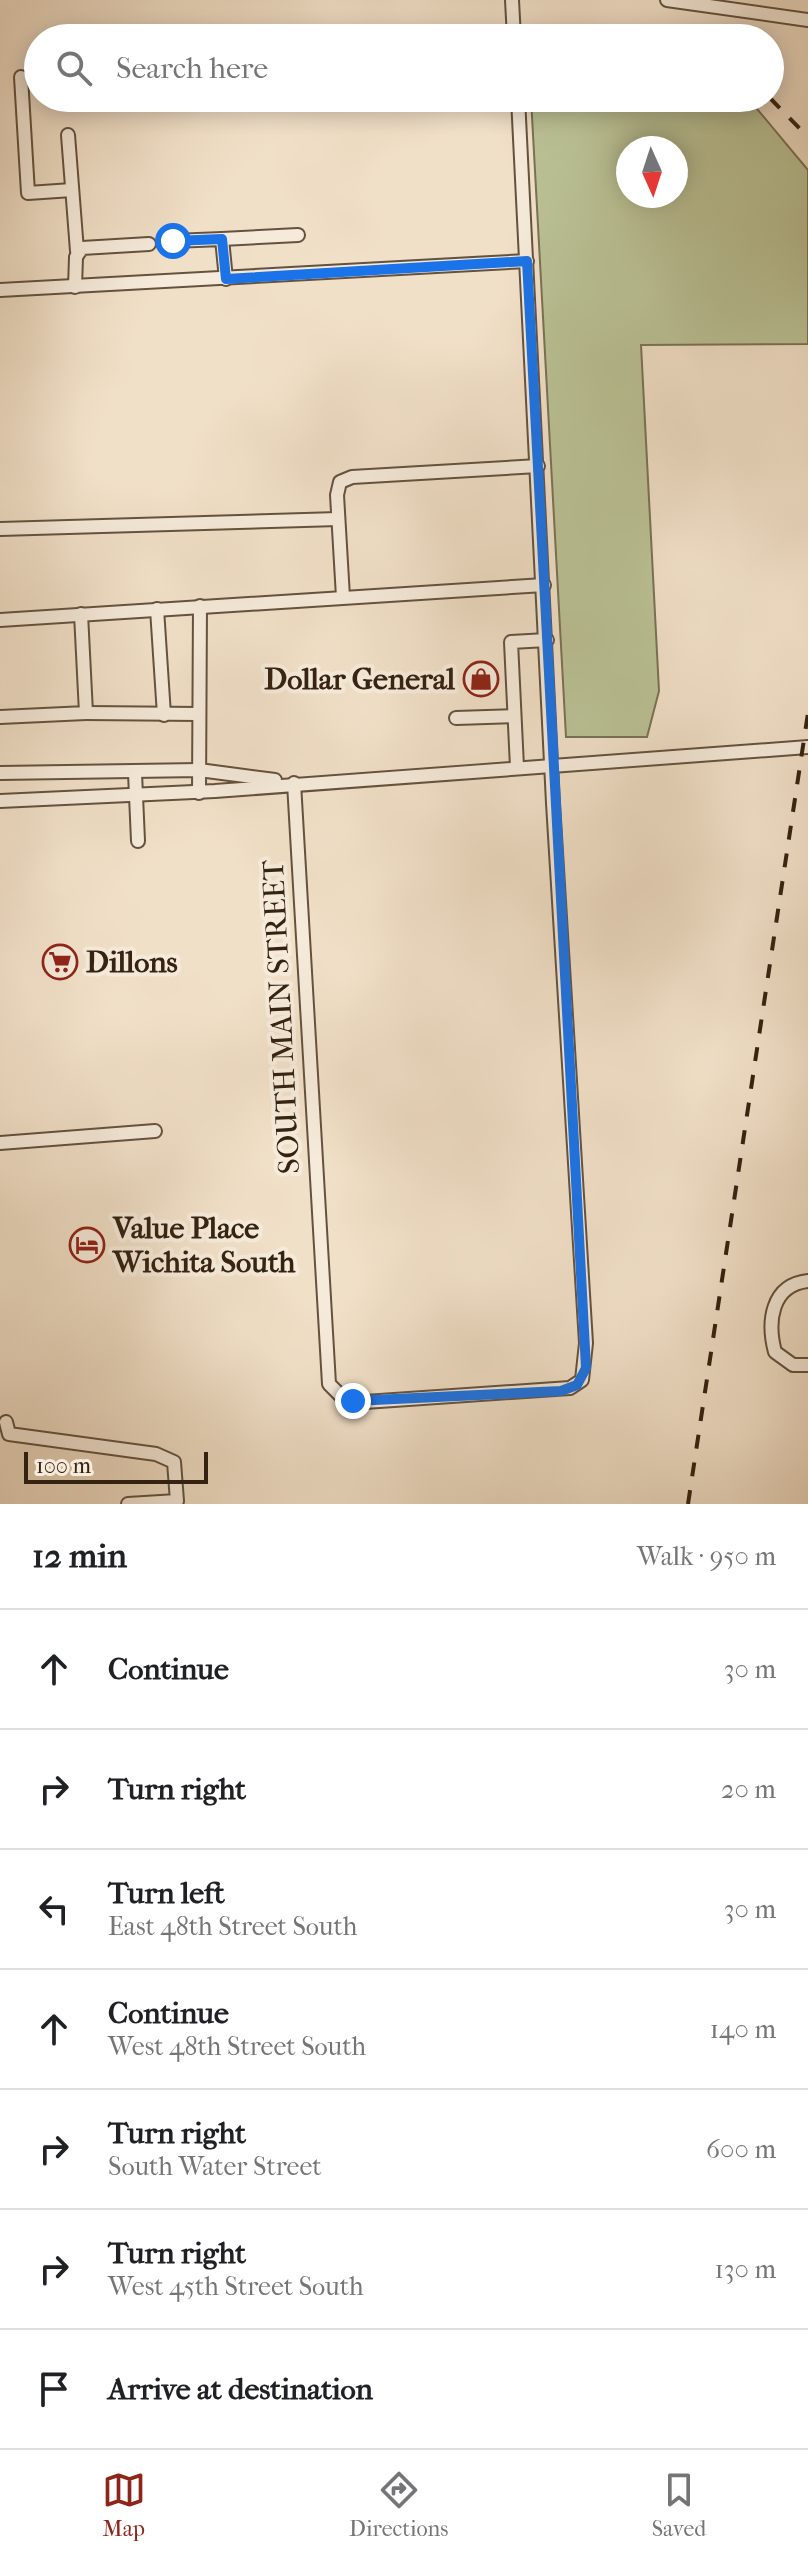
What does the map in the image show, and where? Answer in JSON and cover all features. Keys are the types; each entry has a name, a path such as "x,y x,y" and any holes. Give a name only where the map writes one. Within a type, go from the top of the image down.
{"street":[{"path":"513,24 512,0 523,0"},
{"path":"667,0 808,20"},
{"path":"21,77 28,193 72,190"},
{"path":"519,112 552,764"},
{"path":"68,135 77,251 75,287"},
{"path":"173,241 298,235"},
{"path":"222,239 226,279"},
{"path":"77,251 82,248 149,244"},
{"path":"0,290 527,261"},
{"path":"343,597 338,519 340,482 352,477 538,466"},
{"path":"0,529 338,519"},
{"path":"0,620 544,585"},
{"path":"199,793 200,606"},
{"path":"157,609 164,715"},
{"path":"81,614 86,713"},
{"path":"517,767 511,642 547,640"},
{"path":"0,717 86,713 199,714"},
{"path":"456,718 514,716"},
{"path":"0,801 199,793 294,783 808,747"},
{"name":"SOUTH MAIN STREET","path":"294,783 327,1377 333,1391 344,1399 365,1402 561,1391 577,1385 586,1368 586,1343 552,764"},
{"path":"0,773 199,770 294,783"},
{"path":"135,773 138,841"},
{"path":"0,1143 155,1131"},
{"path":"808,1281 786,1286 777,1297 770,1334 775,1352 793,1365 808,1365"},
{"path":"6,1422 9,1434 156,1454 174,1462 177,1501 128,1504"}],"green space":[{"path":"532,112 760,112 808,170 808,344 641,345 659,691 647,737 566,737"}],"railway":[{"path":"784,112 808,137"},
{"path":"688,1504 808,713"}],"place":[{"name":"Dollar General","path":"481,679"},
{"name":"Dillons","path":"60,962"},
{"name":"Value Place Wichita South","path":"87,1245"}],"route":[{"path":"173,241 222,239 226,279 527,261 553,803 586,1368 577,1385 561,1391 353,1401"}]}
